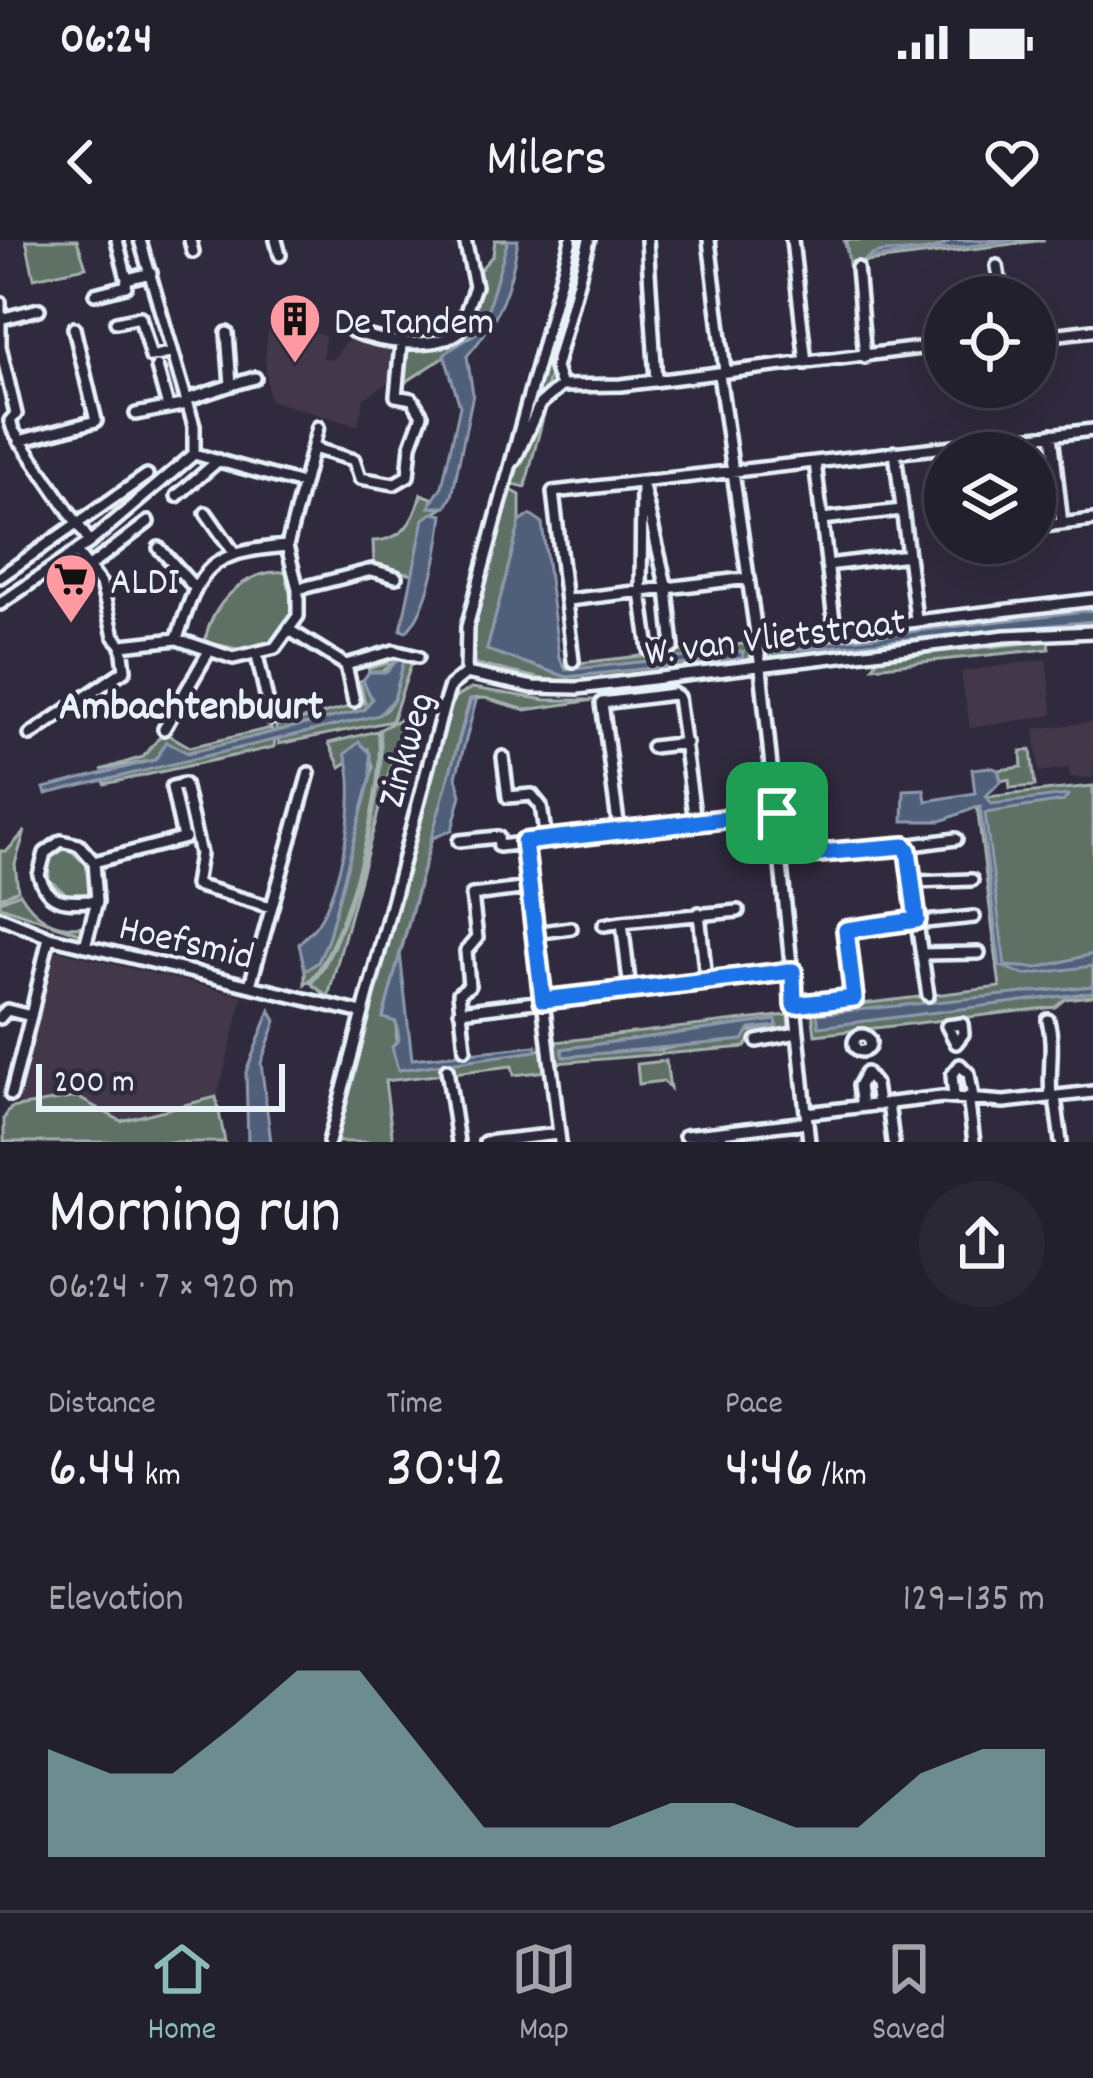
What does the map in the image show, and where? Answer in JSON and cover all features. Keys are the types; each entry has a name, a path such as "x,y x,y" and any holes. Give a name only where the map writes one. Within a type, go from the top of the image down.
{"street":[{"path":"95,294 126,286 117,240"},
{"path":"140,240 186,402 194,454"},
{"path":"276,240 280,255"},
{"path":"352,331 401,345 416,339 434,343 463,328 475,286 465,240"},
{"name":"Zinkweg","path":"329,1142 450,686 466,673 467,627 571,240"},
{"path":"561,386 555,368 589,240"},
{"path":"647,240 656,381"},
{"path":"709,240 783,856 809,1142"},
{"path":"792,240 806,362"},
{"path":"998,266 999,276"},
{"path":"857,268 866,357"},
{"path":"128,279 151,273"},
{"path":"0,302 4,324 0,346 16,414 0,440"},
{"path":"4,324 39,309"},
{"path":"116,322 136,316 151,357 169,353"},
{"path":"11,428 96,421 74,328"},
{"path":"1056,334 1093,330"},
{"path":"227,333 231,385"},
{"path":"316,449 354,460 360,478 394,484 408,476 410,445 422,415 412,399 396,396 393,387 401,345"},
{"path":"511,464 522,452 541,404 561,386 656,381 924,348"},
{"path":"157,367 168,407"},
{"path":"136,414 255,378"},
{"path":"122,645 177,639 209,651 256,656 275,648 291,631 298,616 298,589 287,546 316,449 318,427"},
{"path":"11,428 90,542"},
{"path":"1056,434 1093,430"},
{"path":"573,661 553,492 924,450"},
{"path":"895,452 916,619"},
{"path":"194,454 302,484"},
{"path":"0,604 90,542 194,454"},
{"path":"177,496 219,460"},
{"path":"815,462 835,629"},
{"path":"1056,470 1062,524"},
{"path":"0,578 148,476"},
{"path":"642,482 667,589 673,646 649,650 641,592 642,482"},
{"path":"822,519 902,510"},
{"path":"206,513 232,550"},
{"path":"1056,525 1093,520"},
{"path":"89,567 148,522"},
{"path":"177,639 194,587 232,550 287,546"},
{"path":"159,548 194,587"},
{"path":"30,735 125,670 122,645 114,636 101,584 76,552"},
{"path":"827,565 908,555"},
{"path":"298,589 372,570 396,577"},
{"path":"568,600 749,578"},
{"path":"758,640 1093,600"},
{"path":"291,631 346,664 354,701"},
{"name":"W. van Vlietstraat","path":"466,673 555,690 1005,636 1093,632"},
{"path":"346,664 394,650 418,657"},
{"path":"164,729 209,651"},
{"path":"256,656 272,718"},
{"name":"W. van Vlietstraat","path":"620,830 602,703 678,697 686,743"},
{"path":"652,747 686,743 695,822"},
{"path":"503,757 508,797 532,795 541,806 546,840"},
{"path":"250,986 309,773"},
{"path":"189,837 184,784 172,787 189,837 200,854 195,885 271,907"},
{"path":"459,841 498,837 499,846 777,813"},
{"path":"94,862 189,837"},
{"path":"783,856 956,838"},
{"path":"85,946 97,902 94,862 79,845 61,841 45,853 39,875 48,894 59,901 97,902"},
{"path":"485,1142 560,1138 524,842"},
{"path":"905,846 928,995"},
{"path":"913,882 972,880"},
{"path":"465,1049 459,993 469,986 466,951 477,938 472,895 529,888"},
{"path":"604,925 738,911"},
{"path":"699,913 706,980"},
{"name":"Hoefsmid","path":"0,917 49,937 362,1013"},
{"path":"794,1005 854,998 846,930 974,917"},
{"path":"622,922 630,990"},
{"path":"535,933 571,928"},
{"path":"11,1095 49,937"},
{"path":"922,954 979,952"},
{"path":"460,1011 793,971"},
{"path":"0,1018 7,1010 31,1016"},
{"path":"1048,1020 1053,1040 1048,1065 1061,1142"},
{"path":"757,1041 797,1033"},
{"path":"956,1043 960,1065 969,1074 974,1142"},
{"path":"863,1052 866,1073 883,1104 893,1142"},
{"path":"954,1097 952,1075 960,1065"},
{"path":"447,1069 458,1142"},
{"path":"862,1106 860,1086 866,1073"},
{"path":"685,1136 722,1137 862,1106 1093,1092"}],"shaded area":[{"path":"287,321 325,336 323,358 333,360 348,339 398,352 387,384 364,398 358,426 269,400 265,358 269,324"},
{"path":"1046,659 1053,715 970,728 961,672"},
{"path":"1093,722 1093,778 1070,777 1068,768 1039,772 1034,729"},
{"path":"56,950 243,996 217,1098 225,1142 10,1142"}],"green space":[{"path":"26,240 77,240 86,267 34,278"},
{"path":"495,240 508,240 493,298 476,331 398,387 409,348 465,329 479,271 493,255"},
{"path":"846,240 1045,240 849,264"},
{"path":"566,270 576,277 547,385 520,445"},
{"path":"548,399 525,487 513,484 514,468"},
{"path":"509,489 520,495 520,522 487,650 568,677 742,658 743,652 573,671 562,665 753,643 748,664 566,684 470,663 467,642"},
{"path":"421,494 432,498 430,507 443,508 424,519 413,574 374,566 373,541 400,533 415,513"},
{"path":"286,572 293,611 281,639 248,651 205,642 214,615 232,592 257,576"},
{"path":"1093,603 1093,610 774,648 1093,621 1093,629 766,659 768,642"},
{"path":"1048,641 1049,649 873,667 878,658"},
{"path":"391,654 413,659 392,721 279,744 278,738 384,712 394,699 403,661 398,659 380,674 369,672 367,662 371,668 388,663"},
{"path":"363,680 372,699 364,710 276,732 276,726 365,703 361,685 354,683"},
{"path":"472,688 546,700 594,700 526,710 485,698 470,699 383,1017 396,1021 398,1070 544,1049 547,1071 514,1075 512,1066 385,1081 393,1142 334,1142 452,699"},
{"path":"404,717 328,997 311,983 337,938 362,861 378,782 379,730"},
{"path":"271,728 273,732 185,753 166,742 155,760 101,770 143,757 164,732 190,747"},
{"path":"377,731 376,785 360,864 334,941 305,984 305,971 318,962 328,939 373,767 368,749 340,767 329,743"},
{"path":"275,739 274,747 105,784 104,780"},
{"path":"1031,750 1035,786 1010,788 1009,779 1001,781 998,770 1022,767 1021,751"},
{"path":"1093,786 1093,986 818,1015 819,1026 1093,992 1093,996 1065,999 1055,1007 815,1035 812,1010 1000,987 976,798"},
{"path":"25,831 15,864 18,890 0,898 0,851 7,851"},
{"path":"63,843 81,860 86,856 94,895 66,894 49,880 49,859 63,850"},
{"path":"20,893 39,915 55,924 84,926 82,934 0,906 0,901"},
{"path":"788,1015 789,1031 754,1035 745,1047 557,1063 555,1042","holes":["775,1020 776,1026 661,1050 562,1049"]},
{"path":"666,1061 670,1088 663,1081 639,1084 637,1064"},
{"path":"77,1097 121,1121 216,1097 225,1142 4,1142 4,1118 11,1108"}],"water":[{"path":"508,240 518,240 507,288 495,316 467,356 473,394 452,496 446,507 429,507 442,486 460,406 444,354 482,329"},
{"path":"951,240 1016,240 866,259 883,252 929,250"},
{"path":"432,513 443,515 436,560 421,609 406,632 401,630 424,519"},
{"path":"530,515 542,523 559,657 566,670 742,651 743,658 567,677 487,650 520,522"},
{"path":"1093,610 1093,621 774,652 774,648"},
{"path":"398,659 404,661 394,699 379,715 46,794 44,788 155,760 166,742 188,753 364,710 372,699 363,680 369,672 387,672"},
{"path":"471,699 476,701 456,777 461,795 452,830 431,839"},
{"path":"359,742 370,753 371,776 328,939 318,962 305,971 299,944 318,923 334,887 349,814 345,754"},
{"path":"972,769 998,770 1001,781 986,796 992,804 1068,795 1064,801 985,813 1005,966 1037,968 1093,954 1093,966 1025,975 1000,966 980,806 941,821 903,821 904,790 924,789 926,801 975,793"},
{"path":"400,953 412,1059 536,1046 536,1051 398,1070 392,1047 399,1039 396,1022 383,1018"},
{"path":"1093,986 1093,992 819,1027 817,1014"},
{"path":"270,1010 276,1021 261,1063 271,1142 248,1142 246,1072"},
{"path":"776,1020 777,1026 750,1029 743,1040 563,1057 562,1049"}],"waterway":[{"path":"844,240 849,260"},
{"path":"400,953 431,839"}],"place":[{"name":"De Tandem","path":"295,365"},
{"name":"ALDI","path":"71,625"}],"district":[{"name":"Ambachtenbuurt","path":"191,703"}],"route":[{"path":"777,813 783,856 857,847 905,846 908,850 917,920 846,930 854,998 794,1005 793,971 543,1000 524,842 777,813"}]}
